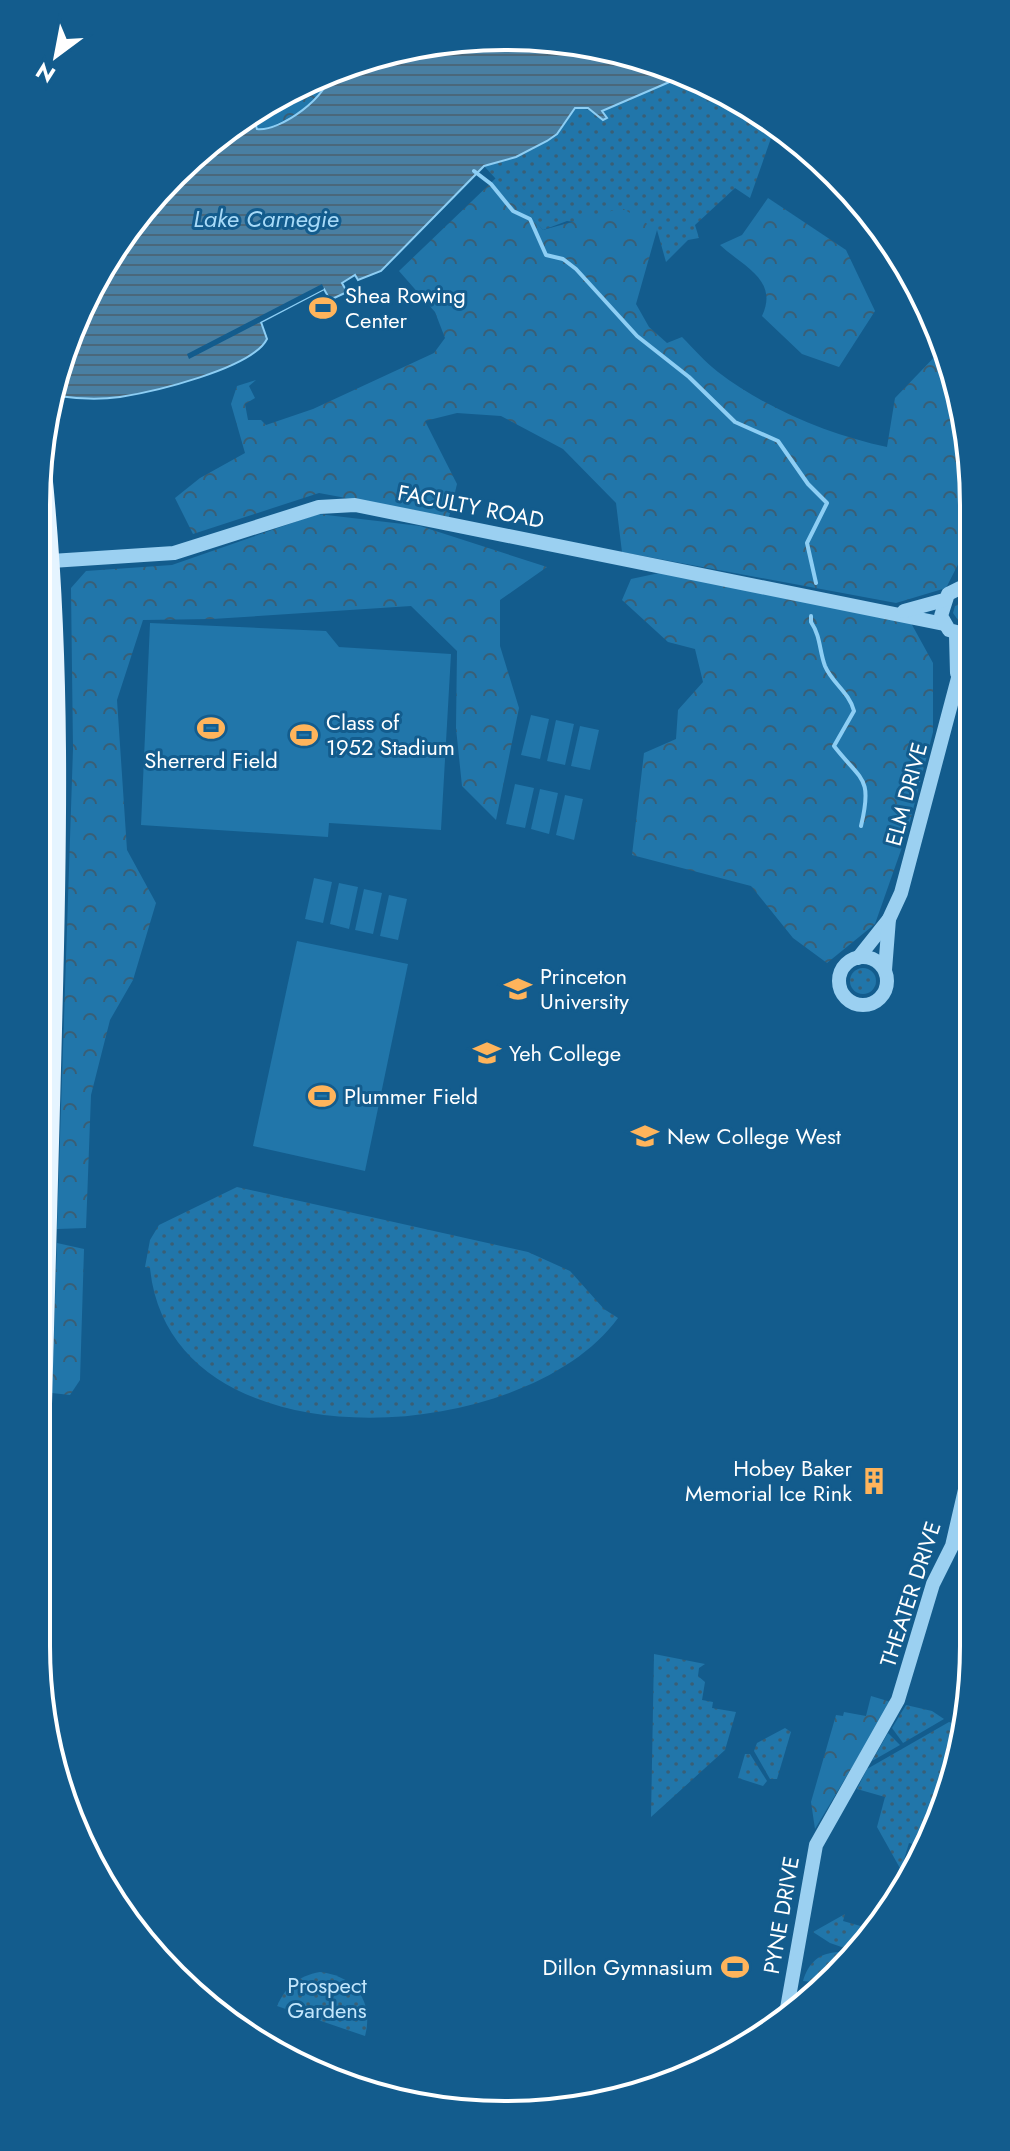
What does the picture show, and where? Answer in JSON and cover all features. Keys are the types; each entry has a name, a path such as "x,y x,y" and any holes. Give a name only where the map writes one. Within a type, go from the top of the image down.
{"main road":[{"path":"50,624 56,678 56,880 50,1104"}],"street":[{"name":"FACULTY ROAD","path":"50,560 191,550 319,507 355,505 899,612 944,624"},
{"name":"FACULTY ROAD","path":"899,612 944,600 954,590 960,589"},
{"path":"944,600 944,624 960,634"},
{"name":"ELM DRIVE","path":"958,678 960,661"},
{"name":"ELM DRIVE","path":"885,970 889,919 911,862 960,673"},
{"name":"ELM DRIVE","path":"858,958 889,919"},
{"path":"858,958 872,958 885,970 887,984 880,998 866,1004 852,1001 843,992 840,980 845,966 858,958"},
{"name":"THEATER DRIVE","path":"898,1700 933,1584 952,1546 960,1511"},
{"name":"PYNE DRIVE","path":"788,2002 816,1845 898,1700"}],"green space":[{"path":"670,82 732,111 772,137 750,198 735,188 695,225 699,238 688,240 666,262 657,230 567,221 543,230 484,166 535,146 555,132 575,108 602,111"},
{"path":"326,87 316,100 296,114 265,130 257,129 256,125 278,111"},
{"path":"496,178 543,230 622,208 657,230 636,304 649,327 667,343 682,337 713,368 736,385 820,427 887,447 895,398 935,356 951,416 959,475 960,561 946,588 896,603 622,552 616,503 563,449 501,416 457,413 425,421 457,484 449,517 319,493 193,534 175,498 200,478 245,453 231,404 237,386 256,380 249,386 255,398 245,404 248,420 261,420 266,425 313,409 434,353 445,338 435,312 399,271"},
{"path":"768,198 846,250 875,311 839,367 802,354 762,316 766,304 763,284 720,245 742,235"},
{"path":"318,514 420,526 547,567 500,600 500,646 519,708 496,820 462,786 456,728 457,651 411,606 212,619 143,620 117,700 127,850 156,903 133,980 110,1020 91,1095 86,1228 57,1229 73,749 71,588 86,571 172,565"},
{"path":"664,572 911,623 933,663 933,732 907,833 875,924 827,963 793,938 751,886 632,855 644,753 676,739 678,710 703,682 695,649 668,642 622,600 631,579"},
{"path":"960,603 960,623 953,613"},
{"path":"150,623 326,631 339,647 451,654 441,830 329,823 328,837 141,825"},
{"path":"531,715 549,719 540,759 521,755"},
{"path":"556,720 574,724 565,765 547,761"},
{"path":"580,726 599,730 590,770 571,766"},
{"path":"515,784 534,788 525,828 506,824"},
{"path":"540,789 558,793 549,834 531,829"},
{"path":"565,795 583,799 574,840 556,835"},
{"path":"314,878 332,882 323,923 305,919"},
{"path":"339,883 358,887 349,929 330,924"},
{"path":"364,889 382,893 373,934 355,930"},
{"path":"389,895 407,899 398,940 380,936"},
{"name":"Plummer Field","path":"297,941 408,964 365,1171 253,1146"},
{"path":"863,968 872,972 876,981 872,990 863,994 854,990 850,981 854,972"},
{"path":"237,1187 528,1252 570,1271 604,1309 618,1318 572,1361 508,1393 434,1413 356,1418 282,1407 218,1379 172,1333 150,1268 145,1267 150,1240 159,1225"},
{"path":"57,1243 84,1249 80,1380 70,1395 52,1393"},
{"path":"654,1654 705,1664 699,1668 698,1676 705,1682 702,1700 713,1702 712,1708 736,1712 725,1750 651,1817"},
{"path":"871,1696 891,1702 815,1829 811,1802 836,1715 843,1716 844,1712 866,1716"},
{"path":"906,1705 932,1711 944,1719 903,1743 892,1728"},
{"path":"949,1722 953,1723 936,1792 914,1844 909,1843 901,1870 877,1827 885,1797 857,1789 867,1769"},
{"path":"785,1728 791,1732 777,1779 770,1779 754,1751 757,1743"},
{"path":"888,1733 900,1745 872,1761"},
{"path":"745,1754 750,1754 767,1781 763,1786 738,1778"},
{"path":"845,1914 843,1921 863,1927 845,1948 813,1932"},
{"path":"841,1953 812,1982 803,1981 808,1969 826,1954"},
{"name":"Prospect Gardens","path":"320,1972 343,1979 359,1992 367,2012 365,2036 277,2006 294,1983"}],"water":[{"name":"Lake Carnegie","path":"505,50 594,59 670,82 602,111 607,118 603,120 588,108 575,108 557,134 547,141 516,157 484,166 381,271 358,280 355,275 342,283 347,292 330,300 324,289 261,322 267,339 258,350 242,360 200,377 135,394 96,399 64,396 74,359 97,304 127,252 163,205 228,144 256,125 257,129 278,125 302,110 322,91 359,74 416,59"}],"pier":[{"path":"322,284 324,289 189,359 187,354"}],"waterway":[{"path":"474,171 491,184 513,211 530,219 546,255 563,259 576,269 637,336 689,377 735,422 778,441 808,484 827,503 807,543 816,583"},
{"path":"811,616 825,666 854,711 834,746 858,774 865,788 861,826"}],"place":[{"name":"Shea Rowing Center","path":"323,308"},
{"name":"Sherrerd Field","path":"211,728"},
{"name":"Class of 1952 Stadium","path":"304,735"},
{"name":"Princeton University","path":"518,989"},
{"name":"Yeh College","path":"487,1053"},
{"name":"Plummer Field","path":"322,1096"},
{"name":"New College West","path":"645,1136"},
{"name":"Hobey Baker Memorial Ice Rink","path":"874,1481"},
{"name":"Dillon Gymnasium","path":"735,1967"}]}
